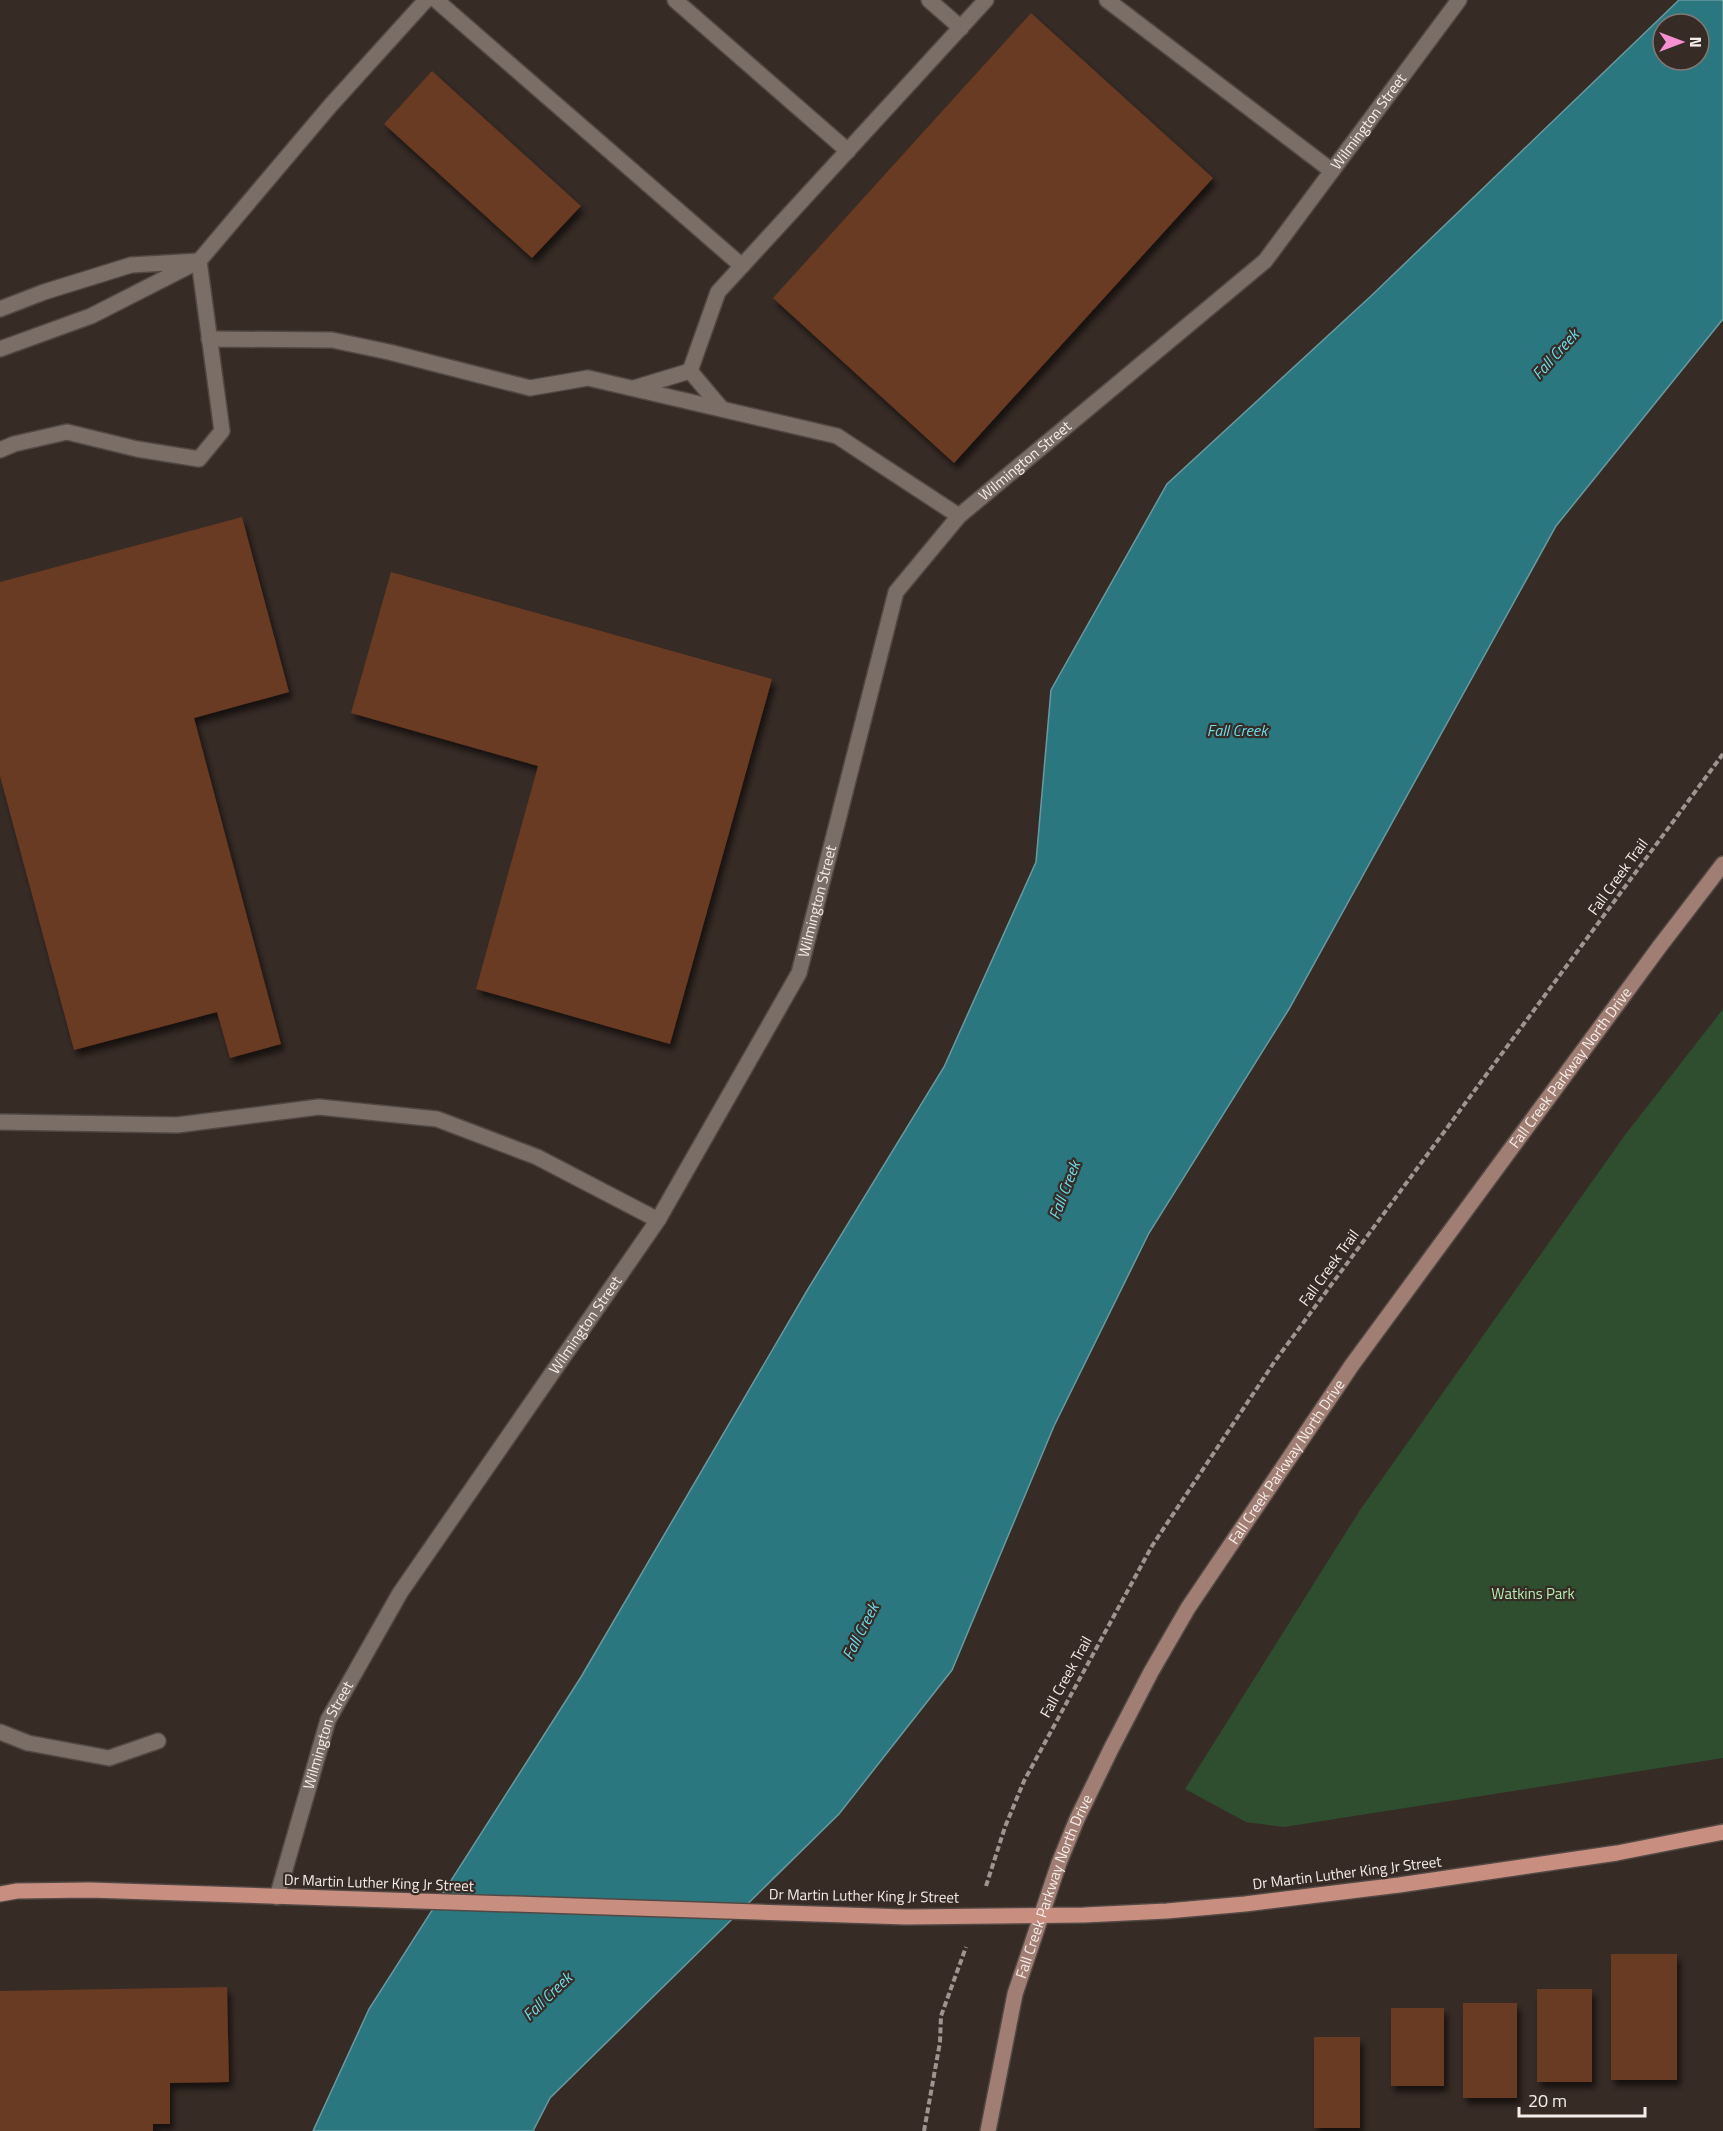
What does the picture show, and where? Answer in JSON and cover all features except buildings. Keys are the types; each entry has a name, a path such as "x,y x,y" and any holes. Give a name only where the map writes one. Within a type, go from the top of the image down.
{"main road":[{"name":"Dr Martin Luther King Jr Street","path":"0,1894 17,1891 90,1890 906,1917 1040,1916 1167,1911 1293,1899 1617,1853 1723,1832"}],"street":[{"path":"0,349 91,316 199,261 330,106 426,0"},
{"path":"436,0 742,266"},
{"path":"675,0 848,151"},
{"path":"929,0 961,28"},
{"path":"690,371 717,292 986,0"},
{"path":"1107,0 1332,171"},
{"name":"Wilmington Street","path":"277,1897 328,1720 400,1593 658,1220 799,973 896,592 959,516 1265,261 1459,0"},
{"path":"0,309 131,265 199,261"},
{"path":"0,450 14,444 67,432 137,449 199,459 222,431 199,261"},
{"path":"209,339 332,340 530,388 588,378 634,388 837,436 959,516"},
{"path":"634,388 690,371"},
{"path":"690,371 722,409"},
{"name":"Fall Creek Parkway North Drive","path":"988,2131 1015,1994 1040,1916 1077,1819 1151,1672 1188,1608 1352,1365 1653,955 1723,864"},
{"path":"0,1122 177,1125 319,1107 437,1119 537,1156 658,1220"},
{"path":"0,1732 28,1743 110,1758 158,1742"}],"path":[{"name":"Fall Creek Trail","path":"1005,1827 1024,1781 1152,1546 1269,1371 1723,754"},
{"path":"924,2131 940,2042 941,2016"}],"green space":[{"name":"Watkins Park","path":"1723,1009 1723,1758 1284,1827 1246,1822 1185,1789 1360,1510 1625,1135"}],"water":[{"name":"Fall Creek","path":"1679,0 1723,0 1723,319 1556,526 1289,1009 1149,1233 1054,1426 952,1670 839,1814 550,2098 533,2131 313,2131 369,2009 581,1677 808,1289 944,1067 1036,862 1051,690 1167,484 1371,296 1651,27 1651,72 1711,72 1711,12 1667,12"}]}
